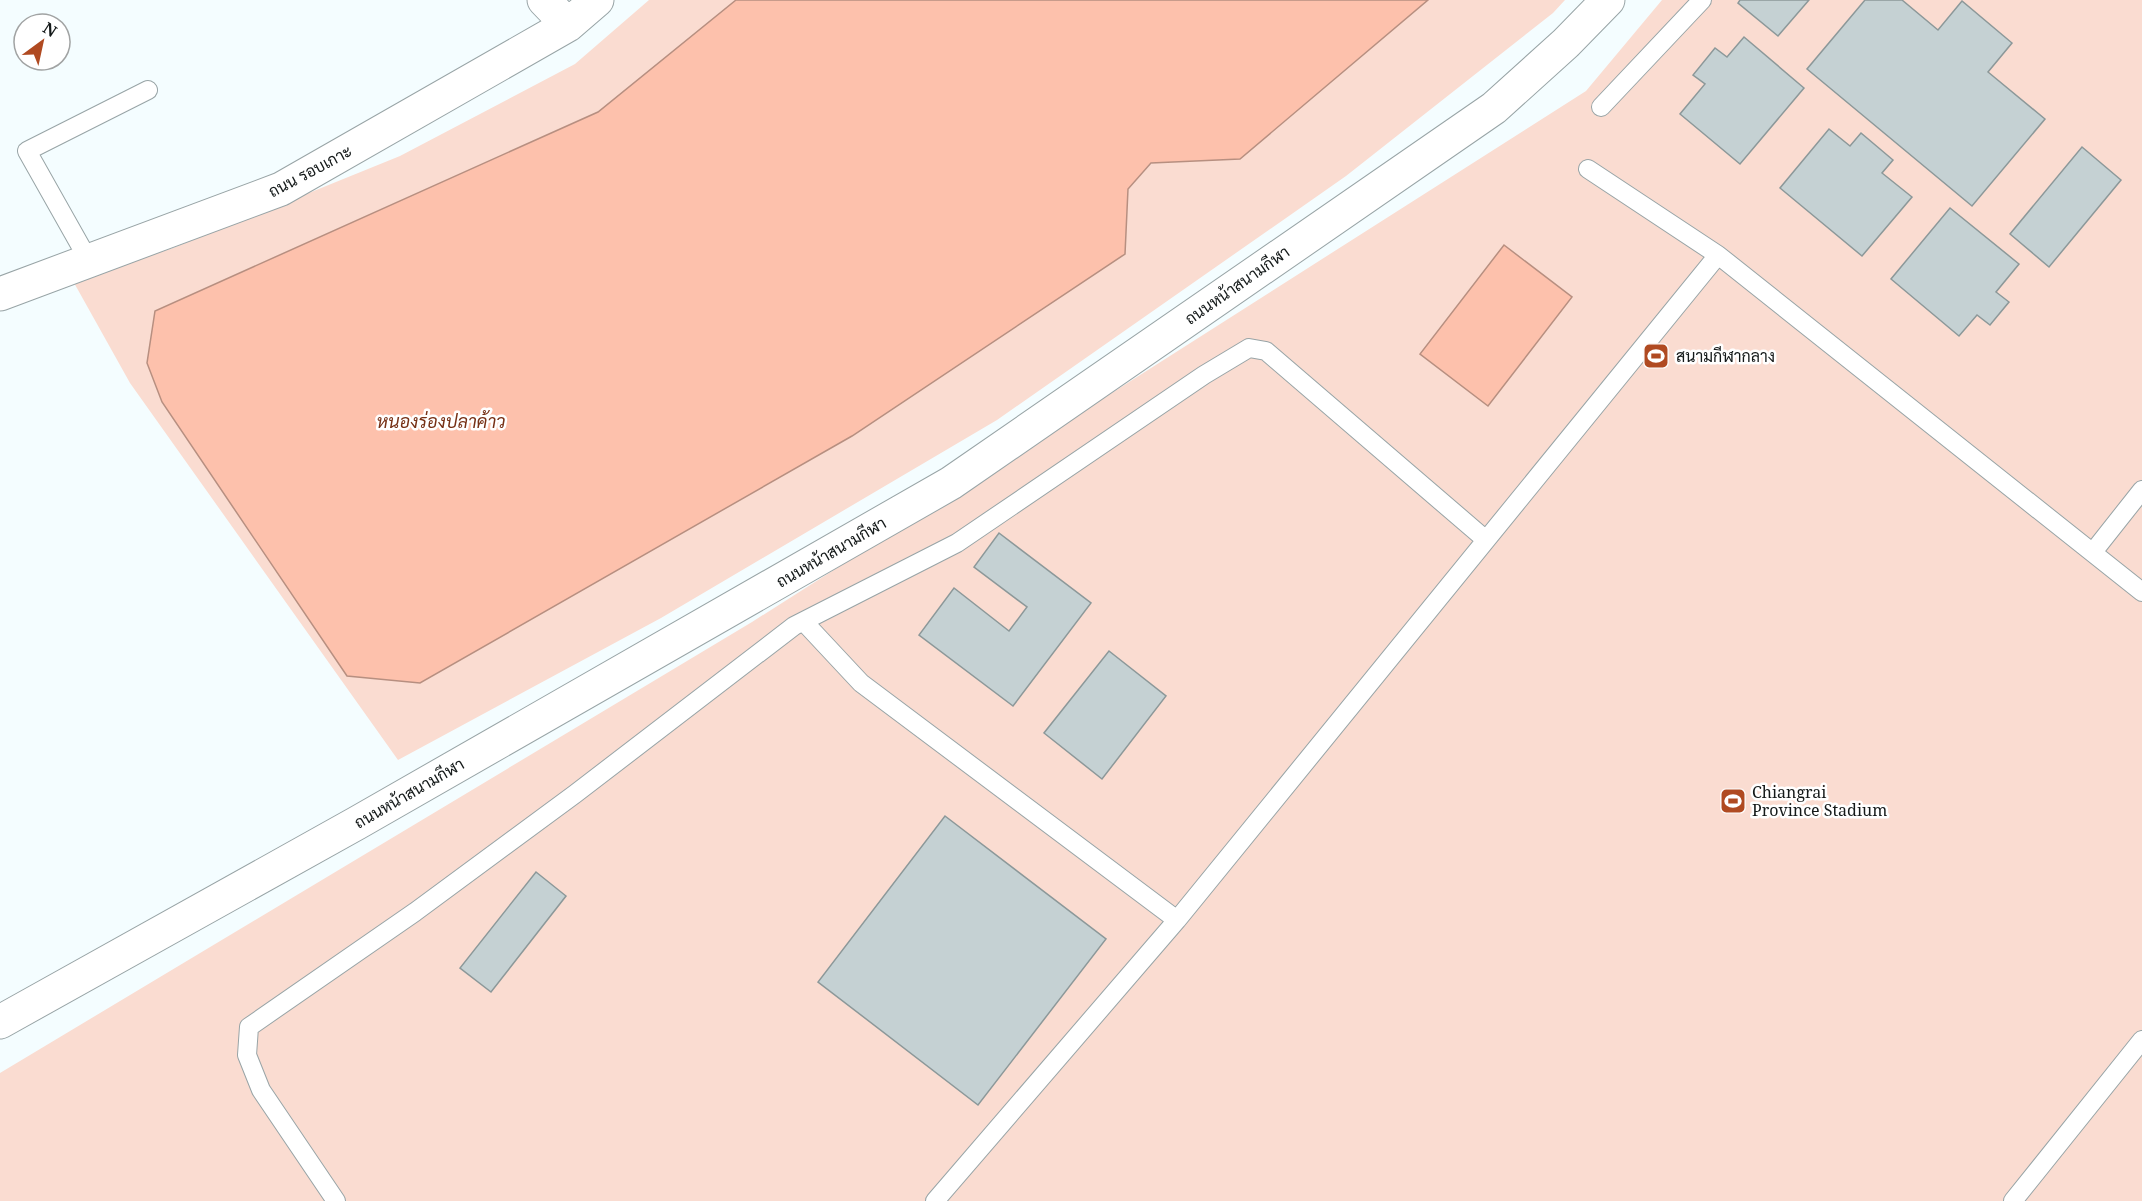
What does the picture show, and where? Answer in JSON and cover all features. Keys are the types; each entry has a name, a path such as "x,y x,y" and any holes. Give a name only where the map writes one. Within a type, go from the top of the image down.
{"street":[{"path":"544,0 568,25"},
{"name":"ถนน รอบเกาะ","path":"0,294 281,189 568,25 597,0"},
{"name":"ถนนหน้าสนามกีฬา","path":"0,1022 357,823 951,483 1494,108 1566,43 1608,0"}],"lane":[{"path":"1601,107 1702,0"},
{"path":"89,261 27,151 148,90"},
{"path":"1588,169 1718,255 2142,592"},
{"path":"935,1201 1177,920 1718,255"},
{"path":"336,1201 261,1090 247,1055 249,1027 415,912 575,794 794,626 957,543 1204,375 1249,348 1266,351 1486,540"},
{"path":"2093,552 2142,490"},
{"path":"804,622 861,683 1177,920"},
{"path":"2013,1201 2142,1040"}],"shaded area":[{"path":"649,0 736,0 598,112 155,311 162,402 347,676 420,683 1125,254 1128,189 1152,163 1240,159 1428,0 1565,0 1553,13 1346,176 997,420 661,618 398,760 130,383 73,281 173,248 400,156 575,64"},
{"name":"สนามกีฬากลาง","path":"1662,0 2142,0 2142,1201 0,1201 0,1073 752,622 1586,91"}],"water":[{"name":"หนองร่องปลาค้าว","path":"736,0 1428,0 1240,159 1151,163 1128,189 1125,254 852,436 420,683 347,676 162,402 147,363 155,311 598,112"},
{"path":"1504,245 1572,297 1488,406 1420,354"}],"building":[{"path":"1740,0 1809,0 1778,36 1738,3"},
{"path":"1865,0 1902,0 1938,30 1962,1 2012,43 1988,72 2045,119 1972,206 1807,69"},
{"path":"1744,37 1804,88 1740,164 1680,114 1705,84 1693,75 1715,48 1727,57"},
{"path":"1829,129 1850,146 1861,133 1893,160 1882,173 1912,197 1862,256 1780,188"},
{"path":"2082,147 2121,180 2049,267 2010,234"},
{"path":"1950,208 2019,264 1996,292 2009,302 1990,325 1977,315 1959,336 1891,279"},
{"path":"999,533 1091,603 1013,706 919,635 954,588 1009,631 1027,607 974,567"},
{"path":"1109,651 1166,696 1102,779 1044,733"},
{"path":"945,816 1106,939 978,1105 818,982"},
{"path":"536,872 566,896 491,992 460,968"}],"place":[{"name":"สนามกีฬากลาง","path":"1656,356"},
{"name":"Chiangrai Province Stadium","path":"1733,801"}]}
